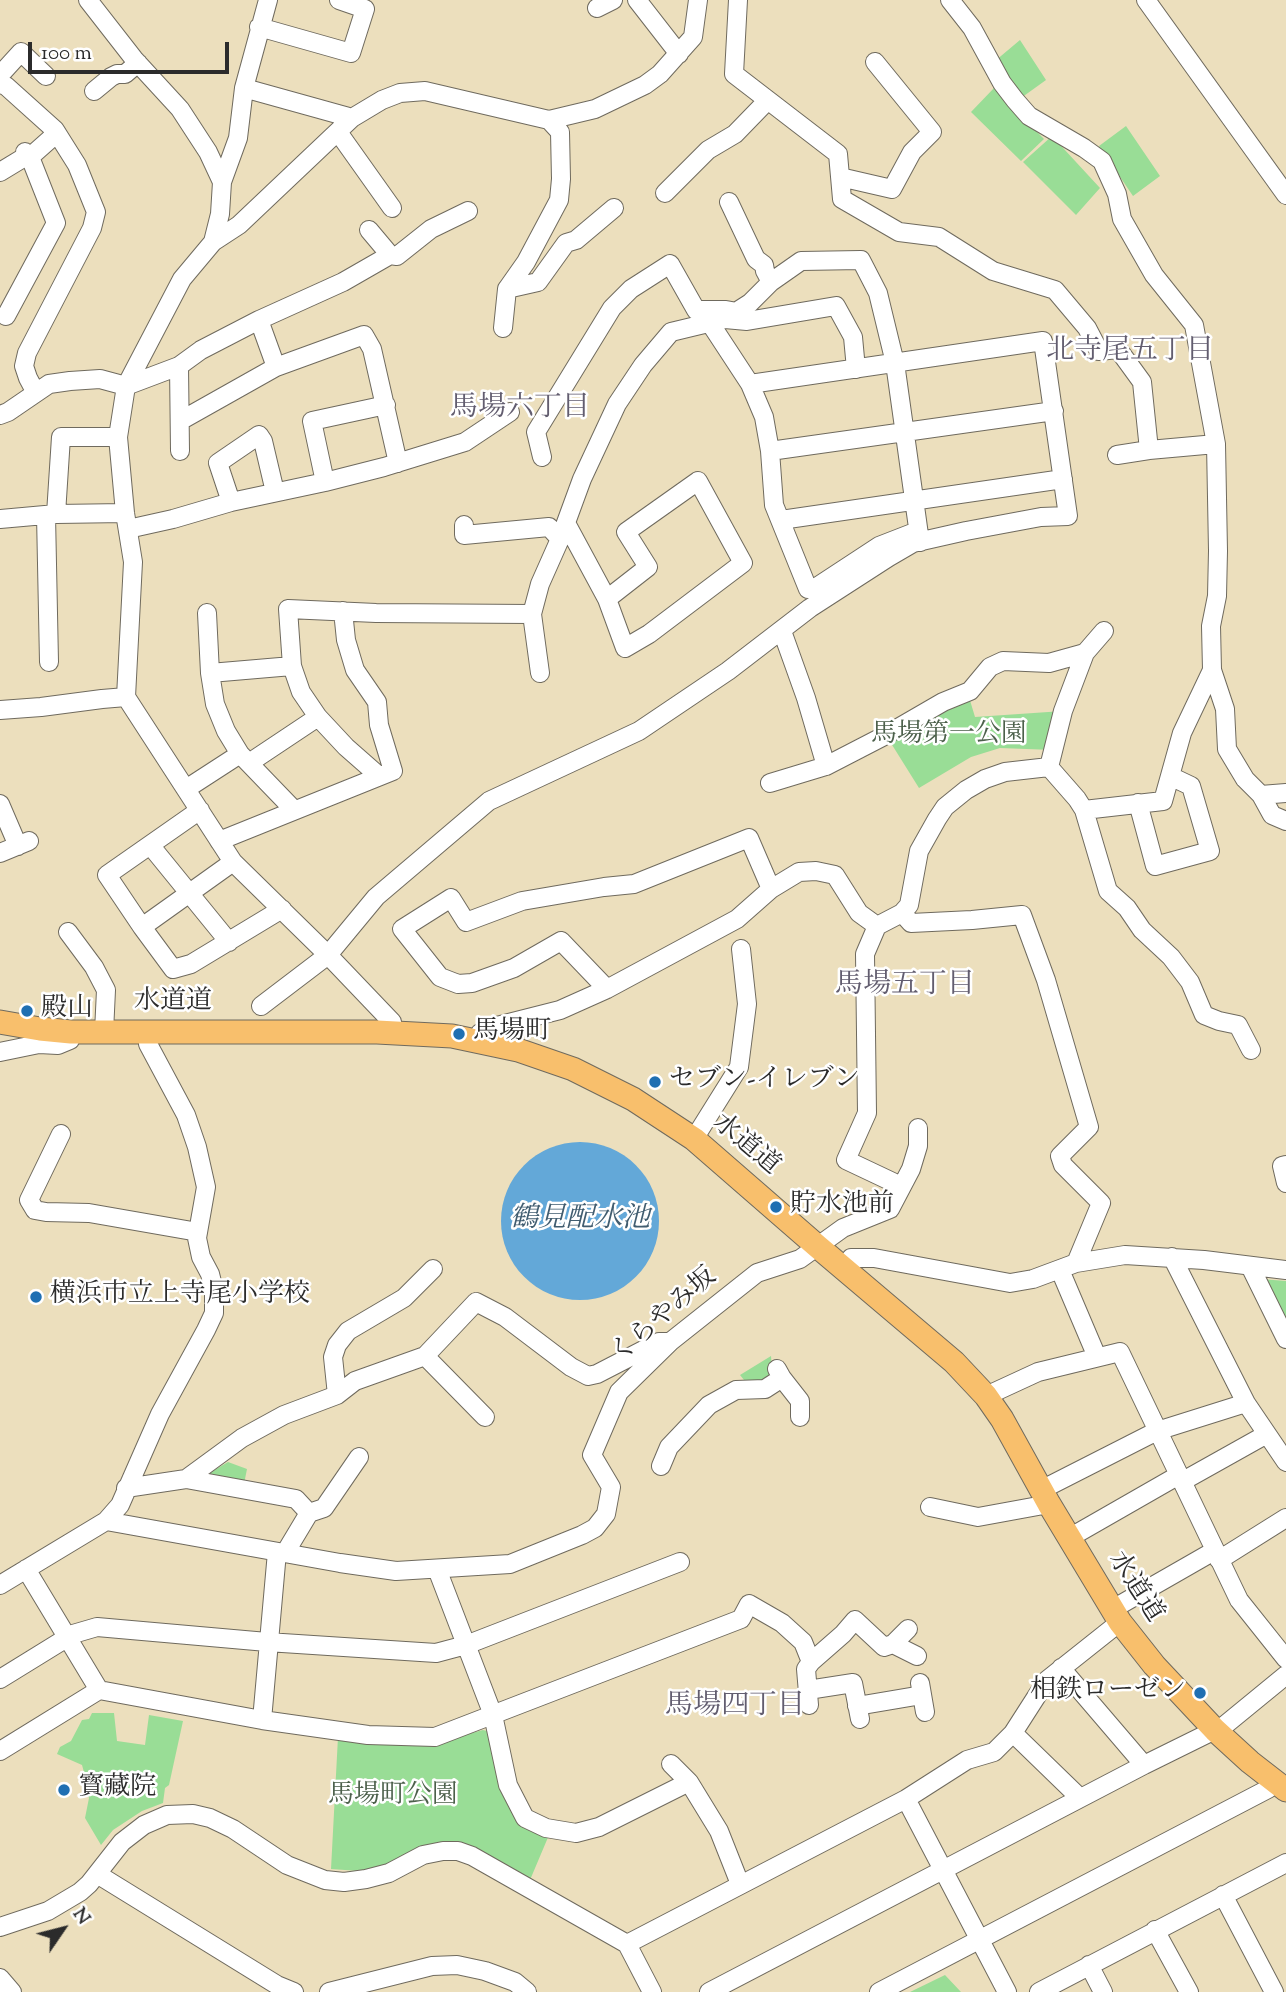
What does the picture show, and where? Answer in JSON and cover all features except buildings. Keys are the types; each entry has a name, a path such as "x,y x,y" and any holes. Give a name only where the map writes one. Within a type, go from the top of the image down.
{"main road":[{"name":"水道道","path":"0,1022 71,1032 393,1033 477,1040 518,1050 573,1069 633,1099 694,1139 954,1362 986,1396 1002,1419 1116,1616 1153,1665 1215,1730 1281,1786"}],"street":[{"path":"88,0 138,63 180,109 208,152 222,181"},
{"path":"213,242 220,214 222,181 237,138 244,88 268,0"},
{"path":"259,27 351,53 365,9 339,0"},
{"path":"637,0 679,54"},
{"path":"393,1033 392,1022 233,862 126,697 132,562 118,437 126,386 182,279 213,242 239,225 352,118 382,100 400,93 425,91 549,120 595,109 645,85 679,54 693,37 698,0"},
{"path":"738,0 734,74 838,154 842,199 899,232 939,237 993,271 1055,290 1087,328 1099,351 1118,349 1142,382 1149,450"},
{"path":"950,0 972,28 1002,83 1029,116 1102,161 1117,194 1122,219 1154,275 1194,325 1216,444 1218,551 1217,596 1212,626 1212,670 1225,709 1227,749 1245,779 1261,794 1272,815 1286,821"},
{"path":"1146,0 1286,195"},
{"path":"0,75 20,52 46,76"},
{"path":"840,177 892,189 912,152 932,132 875,62"},
{"path":"94,91 111,77 125,74 138,63"},
{"path":"0,84 6,86 57,133 77,165 96,212 92,228 27,353 24,366 36,393"},
{"path":"244,88 352,118"},
{"path":"665,193 708,150 735,134 768,101"},
{"path":"503,328 507,289 526,262 559,200 560,132 549,120"},
{"path":"338,132 391,208"},
{"path":"0,172 57,133"},
{"path":"6,316 56,223 27,155"},
{"path":"729,202 756,259 764,265 771,282"},
{"path":"507,289 538,282 566,243 576,240 614,208"},
{"path":"0,415 50,384 100,379 126,386 179,366 201,350 259,320 343,282 390,255 397,256 431,229 468,211"},
{"path":"369,230 390,255"},
{"path":"261,1006 328,955 376,897 489,801 639,731 728,671 810,608 913,543 919,536 895,363 878,293 861,260 800,261 771,282 750,303 724,318 671,332 643,365 617,404 582,479 540,584 532,614 540,673"},
{"path":"541,457 536,432 612,308 631,289 670,264 696,310 726,310 724,318 750,384 764,417 775,505 808,589 815,588 879,546 919,536 1041,517 1068,516 1043,341 750,384"},
{"path":"724,318 747,321 836,306 853,337 856,369"},
{"path":"259,320 275,367"},
{"path":"180,421 275,367 364,335 372,349 398,463"},
{"path":"179,366 180,451"},
{"path":"325,482 312,421 386,405"},
{"path":"770,451 1054,411"},
{"path":"0,519 51,515 127,521 173,519 231,502 398,463 465,442 510,412"},
{"path":"231,502 218,463 259,435 263,441 275,492"},
{"path":"49,662 51,515 61,437 118,437"},
{"path":"1117,455 1216,444"},
{"path":"781,520 1063,479"},
{"path":"464,525 464,535 549,527 563,531 607,599 625,648 649,634 743,563 698,481 626,532 648,567 607,599"},
{"path":"379,776 318,717 301,692 292,666 288,609 428,614 532,614"},
{"path":"219,841 393,771 379,725 377,702 355,670 346,640 344,611"},
{"path":"207,613 210,673 215,704 226,731 245,758 294,810"},
{"path":"782,631 826,766"},
{"path":"1049,767 1063,711 1085,653 1104,631"},
{"path":"770,783 826,766 886,735 943,702 970,691 990,667 1003,661 1049,663 1085,653"},
{"path":"210,673 292,666"},
{"path":"1084,810 1163,801 1182,733 1212,670"},
{"path":"0,710 126,697"},
{"path":"186,789 318,717"},
{"path":"1049,767 1084,810 1108,891 1127,908 1142,930 1171,957 1190,982 1204,1014 1238,1025 1251,1050"},
{"path":"901,1186 846,1160 867,1113 865,954 877,926 902,913 909,905 919,851 945,807 985,779 1005,772 1049,767"},
{"path":"1138,803 1154,866 1210,851 1191,786 1170,776"},
{"path":"1261,794 1286,793"},
{"path":"0,804 24,844 0,853"},
{"path":"200,810 107,875 173,969 191,964 282,909"},
{"path":"607,989 561,941 514,968 472,983 458,984 440,978 402,929 451,898 466,922 523,901 634,884 749,838 771,889"},
{"path":"150,845 229,942"},
{"path":"142,927 233,862"},
{"path":"477,1040 480,1032 489,1028 559,1010 607,989 737,919 771,889 799,872 816,871 835,875 859,913 877,926"},
{"path":"902,913 911,923 1022,915 1046,981 1089,1127 1060,1156 1063,1165 1101,1203 1068,1267 1097,1357"},
{"path":"68,932 94,967 106,990 104,1032"},
{"path":"694,1139 739,1068 747,1004 741,949"},
{"path":"0,1052 39,1044 58,1045 70,1041 71,1032"},
{"path":"0,1585 106,1521 120,1505 160,1414 214,1313 214,1290 210,1274 201,1257 197,1238 206,1187 197,1147 186,1115 148,1044 148,1032"},
{"name":"くらやみ坂","path":"437,1569 510,1564 595,1528 606,1514 611,1487 592,1455 619,1392 670,1342 757,1273 800,1259 843,1228 890,1209 911,1169 918,1146 918,1128"},
{"path":"61,1135 29,1200 35,1210 89,1213 198,1232"},
{"path":"1286,1164 1282,1166 1286,1183"},
{"path":"843,1268 851,1258 874,1258 1010,1283 1125,1255 1286,1269"},
{"path":"1172,1257 1246,1403 1286,1462"},
{"path":"1250,1266 1286,1339"},
{"path":"337,1395 334,1357 337,1345 348,1331 404,1298 433,1269"},
{"path":"186,1479 242,1438 284,1415 337,1395 355,1381 425,1356 476,1302 505,1317 587,1376 597,1374 659,1342 670,1342"},
{"path":"986,1396 1038,1372 1120,1352 1239,1600 1286,1659"},
{"path":"425,1356 485,1417"},
{"path":"661,1465 669,1447 709,1405 736,1390 765,1389 780,1373 800,1401 800,1417"},
{"path":"930,1507 978,1517 1045,1497 1157,1431 1246,1403"},
{"path":"1069,1538 1267,1434"},
{"path":"262,1720 267,1642 281,1552 309,1513 324,1508 359,1457"},
{"path":"126,1488 186,1479 296,1499 309,1513"},
{"path":"627,1944 906,1799 967,1760 993,1752 1013,1733 1047,1679 1116,1616 1286,1518"},
{"path":"106,1521 396,1571 437,1569 493,1715 508,1785 517,1807 524,1818 546,1828 576,1833 599,1827 689,1782"},
{"path":"0,1679 74,1634 97,1627 436,1653 466,1645 680,1562"},
{"path":"26,1569 99,1690"},
{"path":"0,1751 99,1690 262,1720 368,1735 435,1737 741,1619 749,1604 782,1623 803,1642 811,1662"},
{"path":"908,1629 893,1644 884,1647 855,1620 806,1669 808,1697 853,1683 859,1712 922,1697"},
{"path":"893,1644 916,1656"},
{"path":"1061,1668 1144,1765"},
{"path":"709,1992 1225,1725 1286,1675"},
{"path":"1013,1733 1080,1798"},
{"path":"671,1764 689,1782 719,1831 740,1884"},
{"path":"879,1992 1268,1789 1281,1786"},
{"path":"906,1799 1007,1992"},
{"path":"0,1927 21,1922 64,1903 89,1884 122,1842 144,1825 167,1815 193,1814 210,1818 233,1829 287,1865 324,1880 344,1882 366,1879 388,1873 423,1855 458,1851 491,1866 627,1944 652,1992"},
{"path":"1039,1992 1286,1863"},
{"path":"97,1874 278,1985 295,1992"},
{"path":"1223,1895 1274,1992"},
{"path":"1156,1930 1189,1992"},
{"path":"328,1992 432,1966 457,1965 485,1971 515,1982 527,1992"},
{"path":"1089,1965 1103,1992"},
{"path":"0,1978 12,1992"}],"green space":[{"path":"1020,40 1046,80 1021,98 995,61"},
{"path":"994,88 1044,139 1021,161 971,112"},
{"path":"1126,126 1160,176 1133,196 1099,146"},
{"path":"1052,136 1100,188 1076,215 1023,162"},
{"name":"馬場第一公園","path":"969,697 975,717 1063,711 1053,750 1000,748 971,757 919,788 889,740"},
{"path":"1261,1279 1286,1281 1286,1332"},
{"path":"771,1356 775,1376 763,1383 751,1383 740,1375"},
{"path":"228,1462 247,1469 244,1484 206,1475"},
{"path":"92,1713 114,1713 117,1741 145,1745 149,1715 183,1721 163,1803 142,1811 113,1830 101,1845 85,1818 89,1798 84,1786 87,1783 82,1765 57,1754 60,1747 71,1741 82,1720 89,1719"},
{"name":"馬場町公園","path":"483,1730 491,1732 504,1789 549,1835 530,1880 420,1849 385,1865 359,1871 331,1869 338,1737 438,1742"},
{"path":"945,1975 961,1992 910,1992"}],"water":[{"name":"鶴見配水池","path":"580,1142 610,1148 636,1165 653,1191 659,1221 653,1251 636,1277 610,1294 580,1300 550,1294 524,1277 507,1251 501,1221 507,1191 524,1165 550,1148"}],"place":[{"name":"殿山","path":"27,1011"},
{"name":"馬場町","path":"459,1034"},
{"name":"セブン-イレブン","path":"655,1082"},
{"name":"貯水池前","path":"776,1207"},
{"name":"横浜市立上寺尾小学校","path":"36,1297"},
{"name":"相鉄ローゼン","path":"1200,1693"},
{"name":"寳藏院","path":"64,1790"}],"district":[{"name":"北寺尾五丁目","path":"1130,353"},
{"name":"馬場六丁目","path":"520,410"},
{"name":"馬場五丁目","path":"905,987"},
{"name":"馬場四丁目","path":"735,1708"}]}
